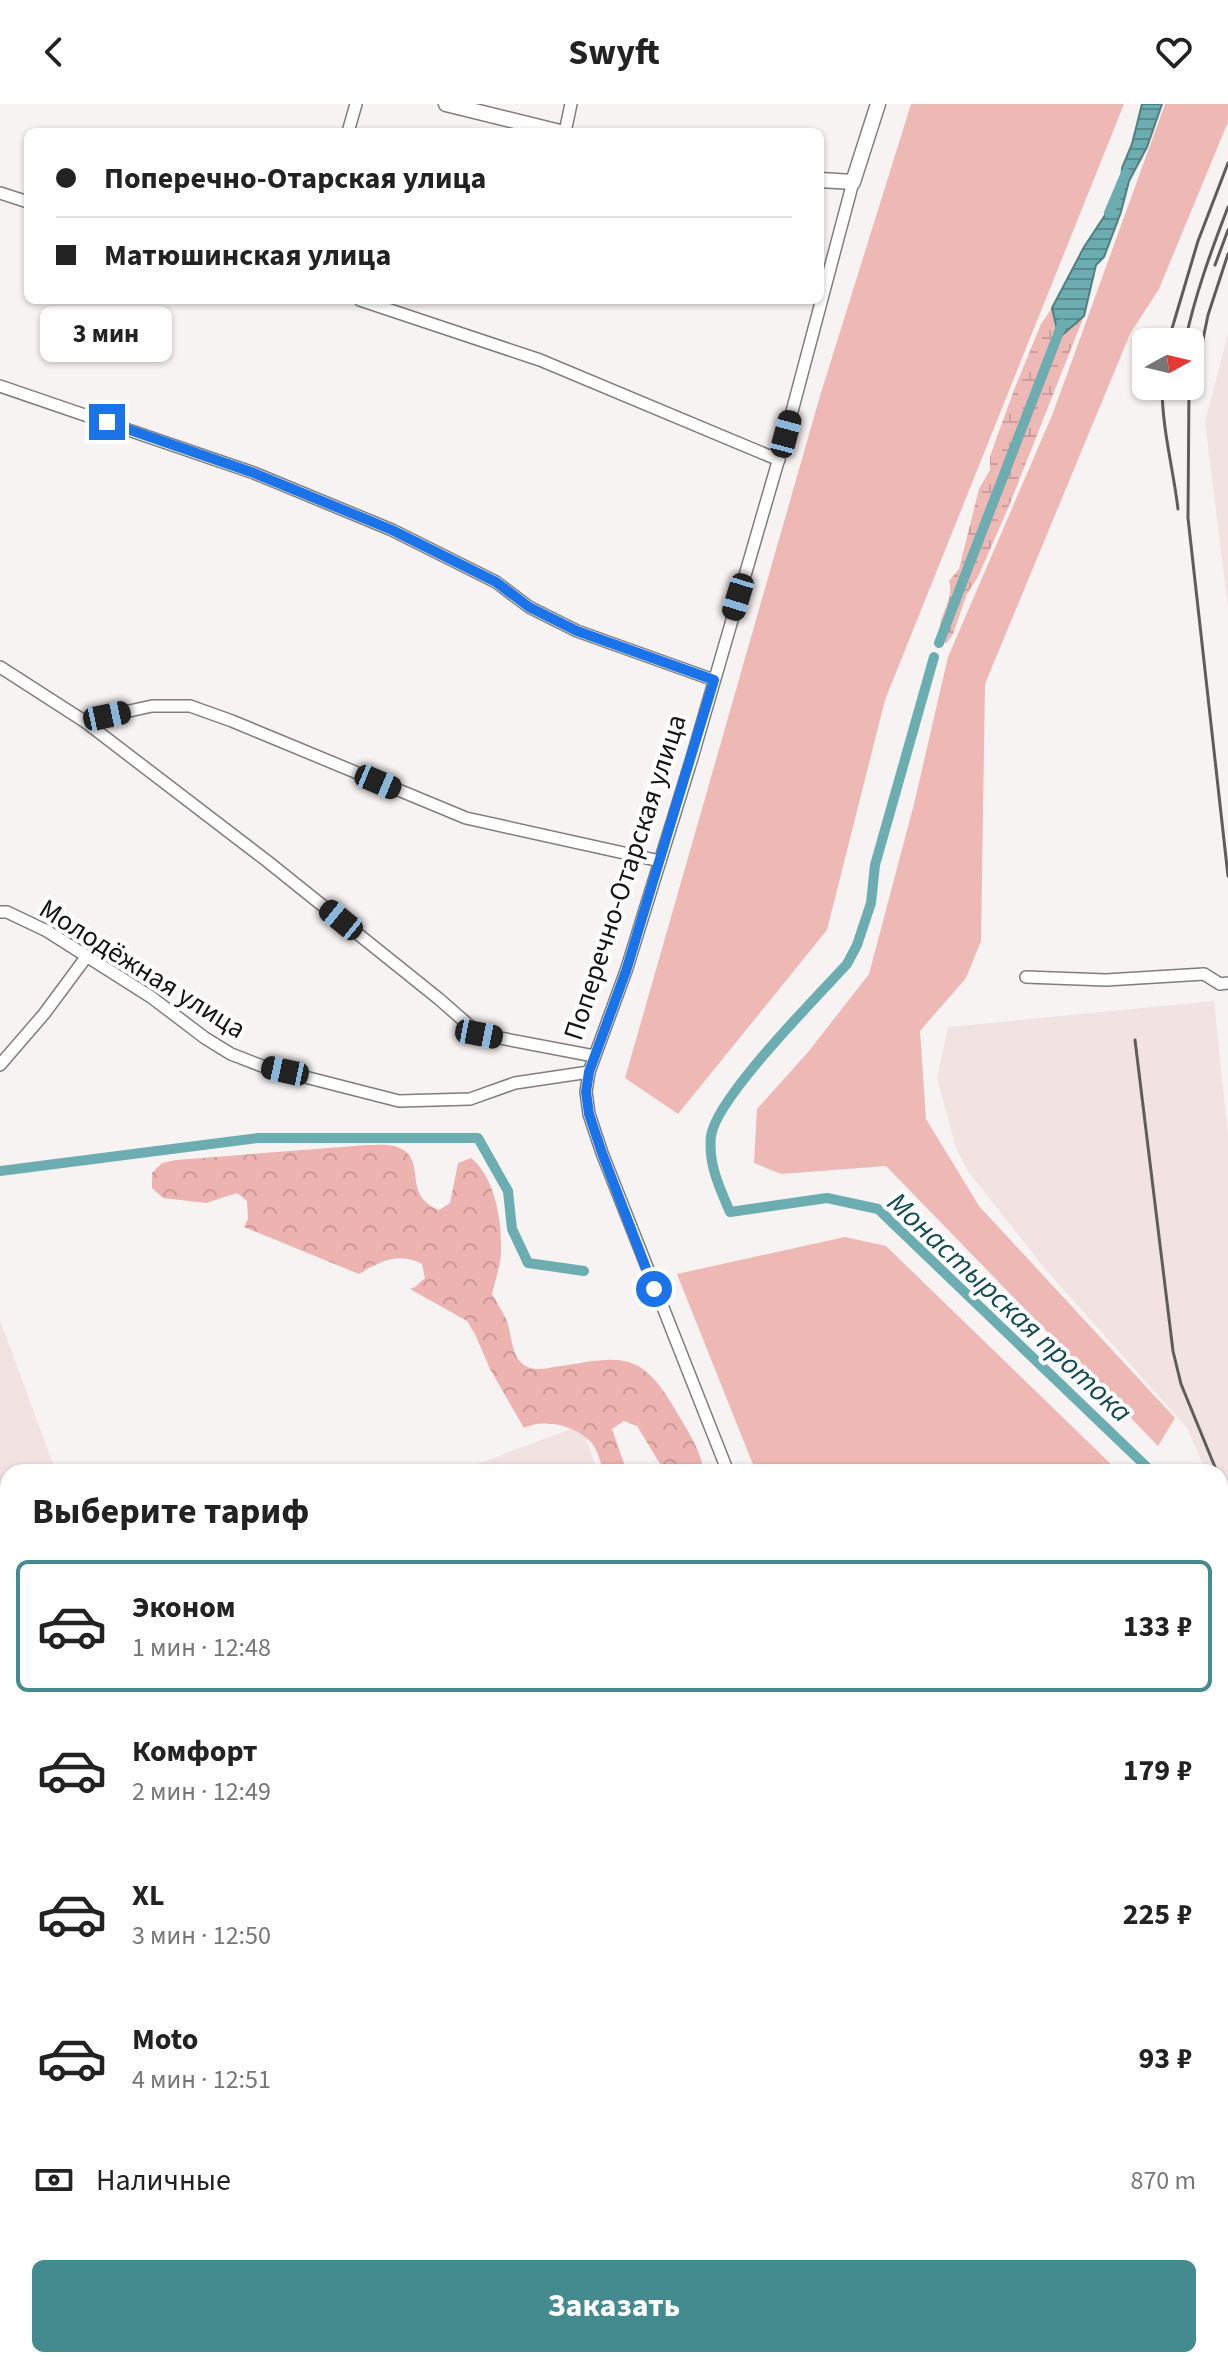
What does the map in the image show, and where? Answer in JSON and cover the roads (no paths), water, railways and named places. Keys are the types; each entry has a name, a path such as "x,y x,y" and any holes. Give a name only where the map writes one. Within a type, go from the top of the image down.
{"street":[{"path":"349,128 356,104"},
{"path":"446,104 546,128"},
{"path":"564,128 571,104"},
{"name":"Поперечно-Отарская улица","path":"824,291 878,104"},
{"path":"824,180 853,182"},
{"path":"0,193 24,201"},
{"path":"372,304 540,360 779,460"},
{"name":"Поперечно-Отарская улица","path":"725,1464 602,1153 589,1114 586,1092 589,1072 626,971 714,680 779,460 821,304"},
{"path":"0,386 254,473 392,530 496,582 529,607 577,631 714,680"},
{"path":"0,667 84,721 267,861 479,1034 594,1056"},
{"path":"84,721 152,706 190,706 466,818 660,861"},
{"name":"Молодёжная улица","path":"0,912 7,912 47,931 151,997 205,1038 231,1054 262,1066 399,1101 470,1099 515,1083 589,1072"},
{"path":"0,1065 44,1014 87,956"},
{"path":"1026,977 1106,980 1204,974 1220,984 1228,983"}],"water":[{"path":"1142,104 1162,104 1147,147 1129,181 1104,257 1096,265 1084,316 1059,338 1052,308 1084,247 1117,197 1122,168"}],"waterway":[{"path":"1109,213 1126,173"},
{"path":"939,643 1062,324"},
{"name":"Монастырская протока","path":"934,657 875,865 871,903 857,945 847,964 748,1074 717,1119 711,1136 715,1175 730,1212 827,1198 878,1209 1144,1464"},
{"path":"0,1171 258,1138 478,1138 508,1191 512,1229 528,1263 584,1271"}],"railway":[{"path":"1172,328 1198,241 1228,163"},
{"path":"1189,328 1228,207"},
{"path":"1215,265 1228,230"},
{"path":"1204,335 1228,254"},
{"path":"1162,400 1178,509"},
{"path":"1189,400 1188,518 1228,876"},
{"path":"1135,1040 1173,1351 1181,1384 1214,1464"}]}
